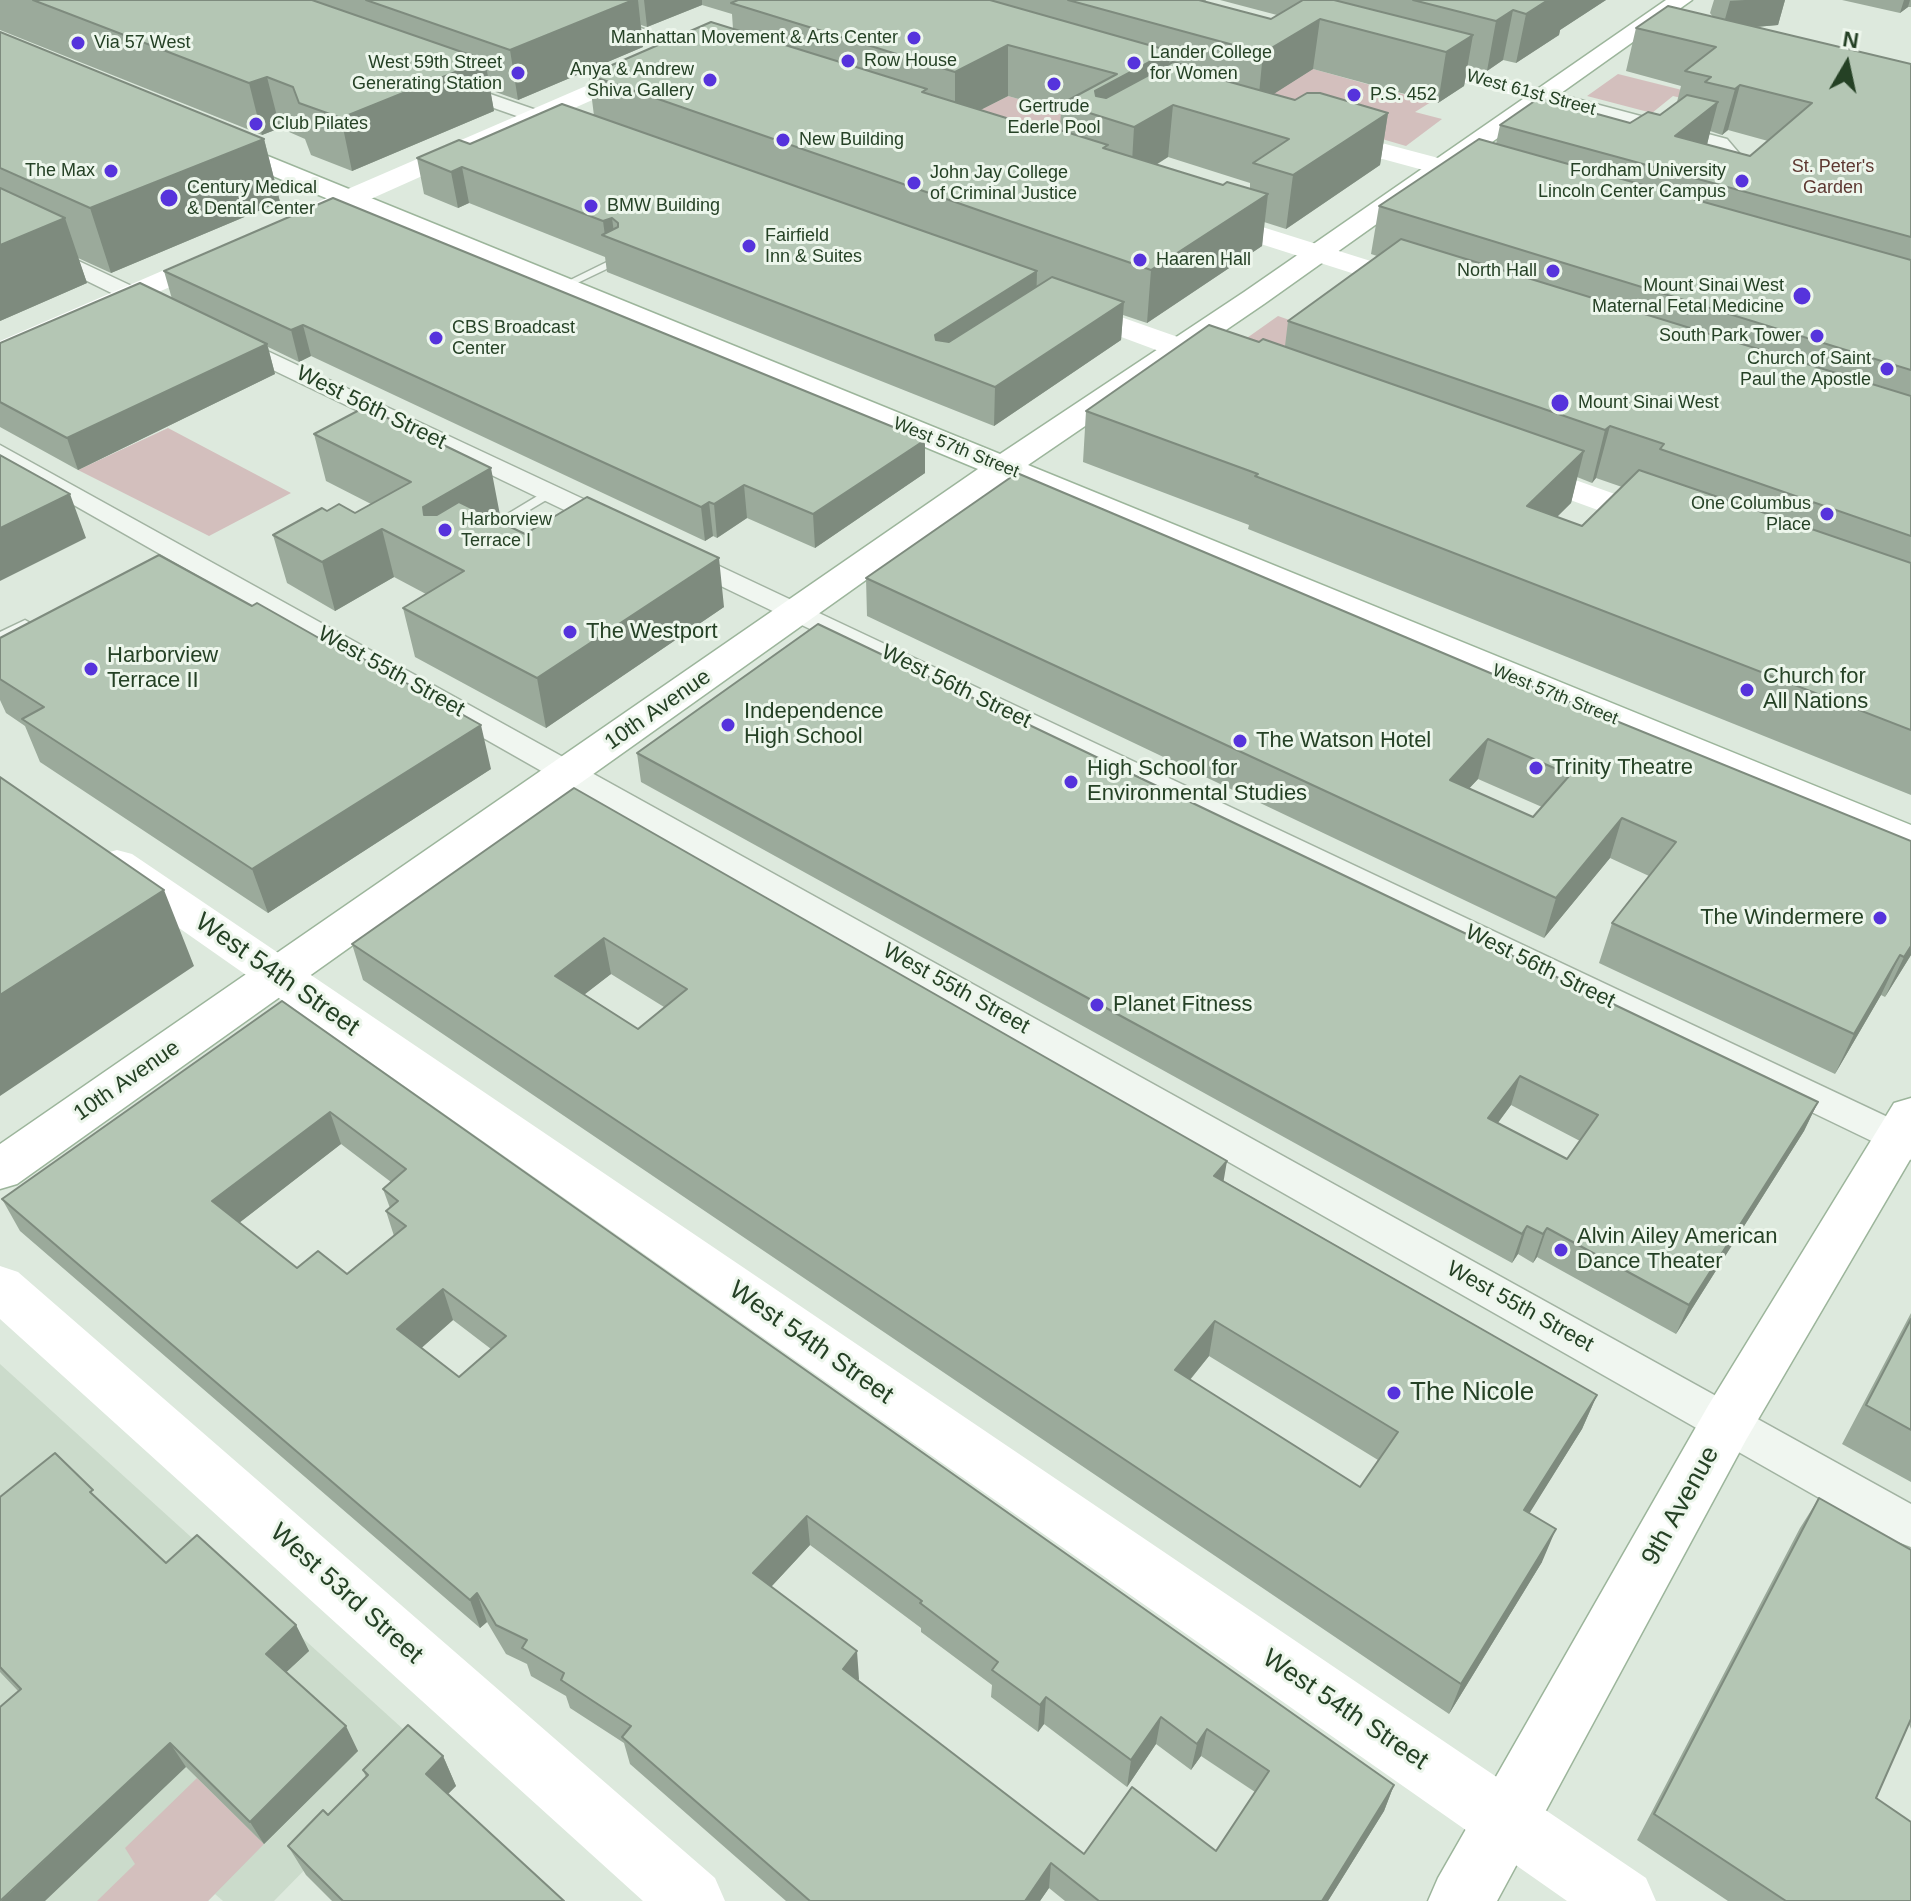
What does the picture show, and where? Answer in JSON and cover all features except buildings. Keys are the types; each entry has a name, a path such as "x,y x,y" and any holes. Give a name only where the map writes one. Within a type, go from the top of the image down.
{"main road":[{"name":"10th Avenue","path":"0,1170 1003,467 1318,253 1681,0"},
{"path":"1634,32 1661,39"},
{"path":"279,230 535,116 702,50"},
{"name":"West 61st Street","path":"1384,54 1543,96"},
{"path":"535,116 574,130"},
{"path":"1297,128 1511,186"},
{"name":"West 57th Street","path":"189,132 1911,841"},
{"path":"1177,207 1440,292"},
{"path":"0,352 251,242"},
{"path":"1043,298 1250,373"},
{"path":"1498,463 1688,531"},
{"name":"West 54th Street","path":"92,847 1623,1901"},
{"name":"9th Avenue","path":"1461,1901 1727,1423 1907,1133"},
{"name":"West 53rd Street","path":"0,1287 692,1901"}],"street":[{"path":"539,0 702,50"},
{"path":"438,81 535,116"},
{"name":"West 61st Street","path":"1543,96 1720,143 1734,159"},
{"path":"0,230 181,318"},
{"name":"West 56th Street","path":"210,331 1907,1133"},
{"name":"West 55th Street","path":"0,453 1911,1527"}],"lane":[{"path":"563,286 615,261"},
{"path":"465,543 549,493"},
{"path":"0,637 25,624"}],"shaded area":[{"path":"1306,67 1431,102 1415,112 1442,119 1406,146 1317,120 1303,104 1263,93"},
{"path":"1618,74 1686,91 1697,102 1673,96 1652,113 1587,96"},
{"path":"1008,96 1065,112 1063,154 956,122"},
{"path":"1278,316 1327,333 1288,363 1237,345"},
{"path":"168,428 291,493 209,536 78,470"},
{"path":"0,1364 424,1748 274,1901 223,1901 215,1894 208,1901 0,1901"},
{"path":"197,1778 264,1844 208,1901 97,1901 135,1864 125,1848"}],"place":[{"name":"Manhattan Movement & Arts Center","path":"914,38"},
{"name":"Via 57 West","path":"78,43"},
{"name":"Row House","path":"848,61"},
{"name":"Lander College for Women","path":"1134,63"},
{"name":"West 59th Street Generating Station","path":"518,73"},
{"name":"Anya & Andrew Shiva Gallery","path":"710,80"},
{"name":"Gertrude Ederle Pool","path":"1054,84"},
{"name":"P.S. 452","path":"1354,95"},
{"name":"Club Pilates","path":"256,124"},
{"name":"New Building","path":"783,140"},
{"name":"The Max","path":"111,171"},
{"name":"Fordham University Lincoln Center Campus","path":"1742,181"},
{"name":"John Jay College of Criminal Justice","path":"914,183"},
{"name":"Century Medical & Dental Center","path":"169,198"},
{"name":"BMW Building","path":"591,206"},
{"name":"Fairfield Inn & Suites","path":"749,246"},
{"name":"Haaren Hall","path":"1140,260"},
{"name":"North Hall","path":"1553,271"},
{"name":"Mount Sinai West Maternal Fetal Medicine","path":"1802,296"},
{"name":"South Park Tower","path":"1817,336"},
{"name":"CBS Broadcast Center","path":"436,338"},
{"name":"Church of Saint Paul the Apostle","path":"1887,369"},
{"name":"Mount Sinai West","path":"1560,403"},
{"name":"One Columbus Place","path":"1827,514"},
{"name":"Harborview Terrace I","path":"445,530"},
{"name":"The Westport","path":"570,632"},
{"name":"Harborview Terrace II","path":"91,669"},
{"name":"Church for All Nations","path":"1747,690"},
{"name":"Independence High School","path":"728,725"},
{"name":"The Watson Hotel","path":"1240,741"},
{"name":"Trinity Theatre","path":"1536,768"},
{"name":"High School for Environmental Studies","path":"1071,782"},
{"name":"The Windermere","path":"1880,918"},
{"name":"Planet Fitness","path":"1097,1005"},
{"name":"Alvin Ailey American Dance Theater","path":"1561,1250"},
{"name":"The Nicole","path":"1394,1393"}],"park label":[{"name":"St. Peter's Garden","path":"1833,177"}]}
